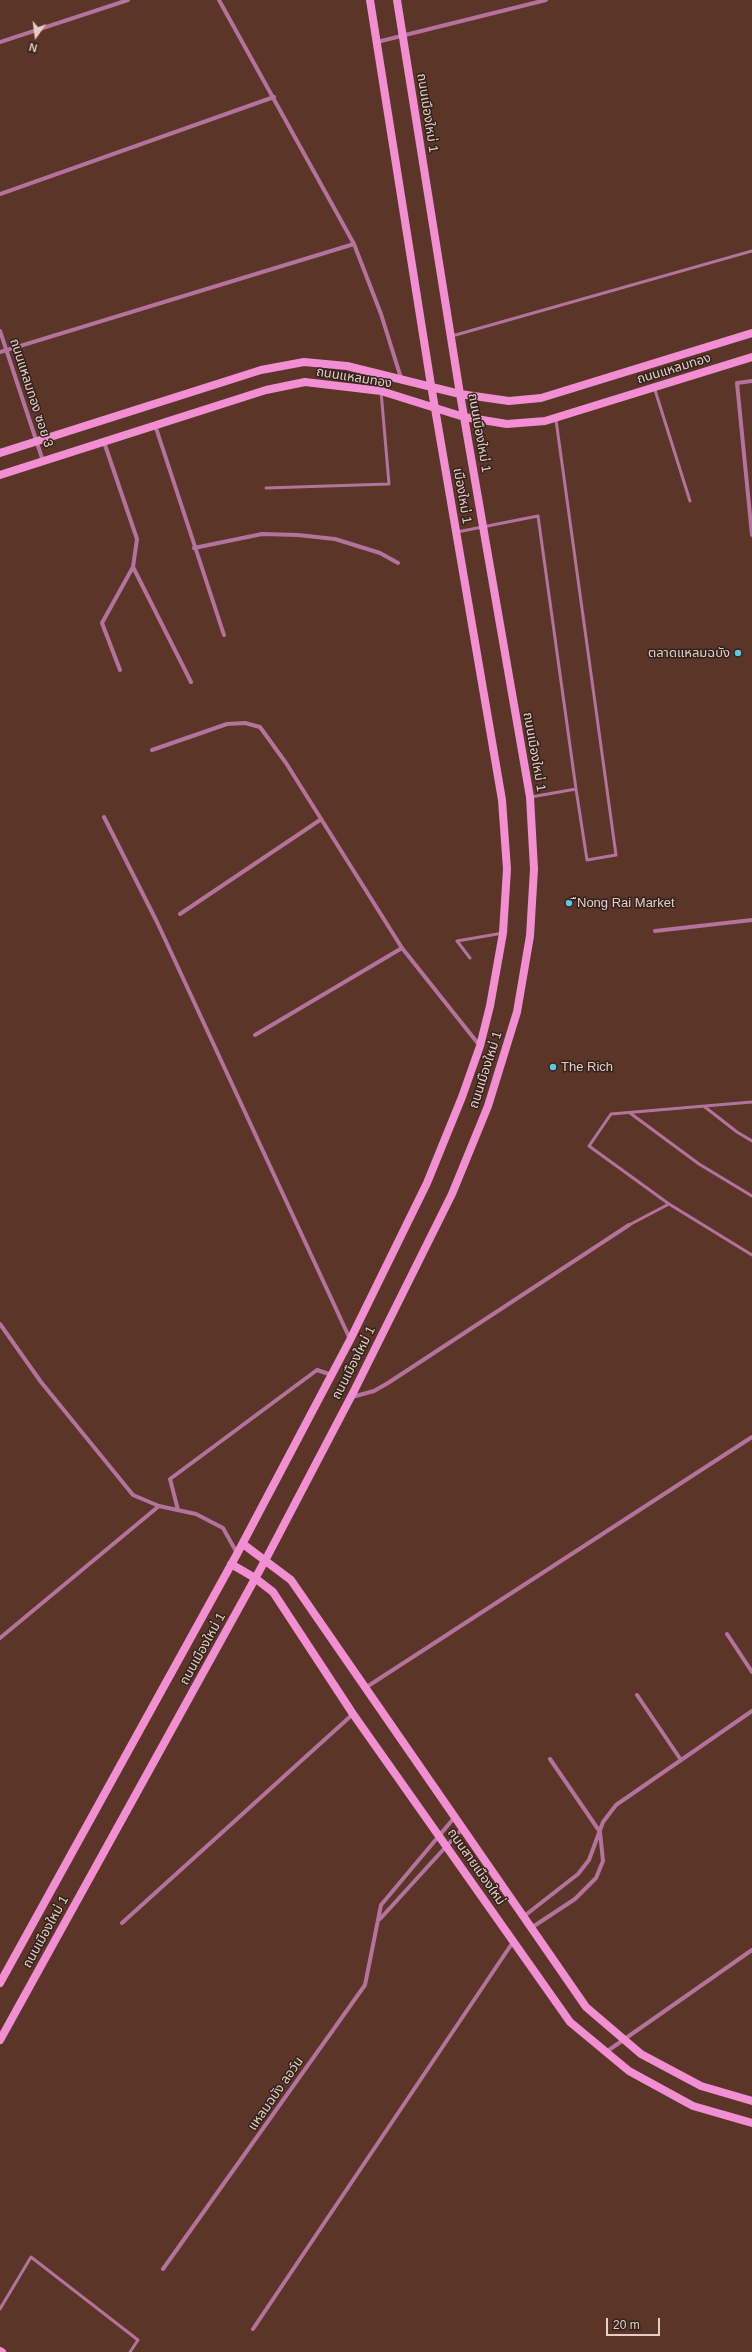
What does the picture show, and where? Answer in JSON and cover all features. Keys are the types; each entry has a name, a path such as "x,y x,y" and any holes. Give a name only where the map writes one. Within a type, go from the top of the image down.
{"street":[{"path":"0,42 128,0"},
{"path":"219,0 354,244 381,314 401,378"},
{"path":"370,0 431,385"},
{"name":"ถนนเมืองใหม่ 1","path":"0,2040 266,1559 350,1398 452,1194 488,1106 517,1012 530,936 534,869 530,797 460,394 397,0"},
{"path":"377,42 403,34 546,0"},
{"path":"0,194 274,97"},
{"path":"0,352 354,244"},
{"name":"ถนนแหลมทอง ซอย 3","path":"0,331 42,461"},
{"name":"ถนนแหลมทอง","path":"0,453 261,370 304,362 347,366 431,385 460,394 509,401 540,398 752,333"},
{"name":"ถนนแหลมทอง","path":"0,475 266,390 305,382 381,392 464,417 507,424 545,421 752,357"},
{"path":"752,381 737,383 751,497 752,535"},
{"name":"เมืองใหม่ 1","path":"431,385 470,610"},
{"path":"155,425 194,548 224,635"},
{"path":"104,442 137,539 133,566 102,623 120,670"},
{"path":"194,548 262,534 298,535 335,539 380,553 398,563"},
{"path":"133,566 191,682"},
{"name":"ถนนเมืองใหม่ 1","path":"0,1983 243,1544 350,1340 427,1183 480,1046 490,1006 503,933 507,869 502,800 470,610"},
{"path":"152,750 227,724 245,723 260,727 286,763 320,820 402,948 480,1046"},
{"path":"104,817 157,922 350,1340"},
{"path":"180,914 320,820"},
{"path":"655,931 752,920"},
{"path":"255,1035 402,948"},
{"path":"350,1398 374,1391 388,1383 629,1224"},
{"path":"0,1324 41,1382 134,1495 159,1506 196,1514 223,1528 237,1554"},
{"path":"178,1510 170,1479 317,1370 332,1374"},
{"path":"364,1688 752,1437"},
{"path":"0,1638 159,1506"},
{"name":"ถนนสายเมืองใหม่","path":"243,1544 266,1559 291,1580 364,1688 586,2007 641,2054 701,2086 752,2101"},
{"name":"ถนนสายเมืองใหม่","path":"231,1564 255,1578 273,1592 353,1714 570,2022 629,2071 693,2106 752,2123"},
{"path":"727,1634 752,1672"},
{"path":"637,1695 681,1760"},
{"path":"523,1917 578,1874 589,1860 603,1822 616,1806 752,1711"},
{"path":"122,1923 353,1714"},
{"path":"531,1929 575,1899 596,1878 603,1861 600,1832 550,1759"},
{"name":"แหลมฉบัง ลอว์น","path":"163,2269 366,1985 380,1919 381,1905 439,1834 454,1818"},
{"name":"แหลมฉบัง ลอว์น","path":"380,1919 462,1829"},
{"path":"253,2330 514,1942"},
{"path":"606,2052 623,2038 752,1950"}],"lane":[{"path":"451,336 752,251"},
{"path":"654,387 690,501"},
{"path":"266,488 390,484 381,392"},
{"path":"456,532 483,528 538,516 587,860 616,855 555,418"},
{"path":"530,797 576,789"},
{"path":"470,958 457,941 503,933"},
{"path":"752,1102 611,1114 589,1146 669,1204 752,1255"},
{"path":"705,1106 736,1132 752,1142"},
{"path":"629,1113 699,1164 752,1196"},
{"path":"629,1224 669,1204"},
{"path":"0,2309 31,2257 138,2340 130,2352"}],"place":[{"name":"ตลาดแหลมฉบัง","path":"738,653"},
{"name":"ืNong Rai Market","path":"569,903"},
{"name":"The Rich","path":"553,1067"}]}
